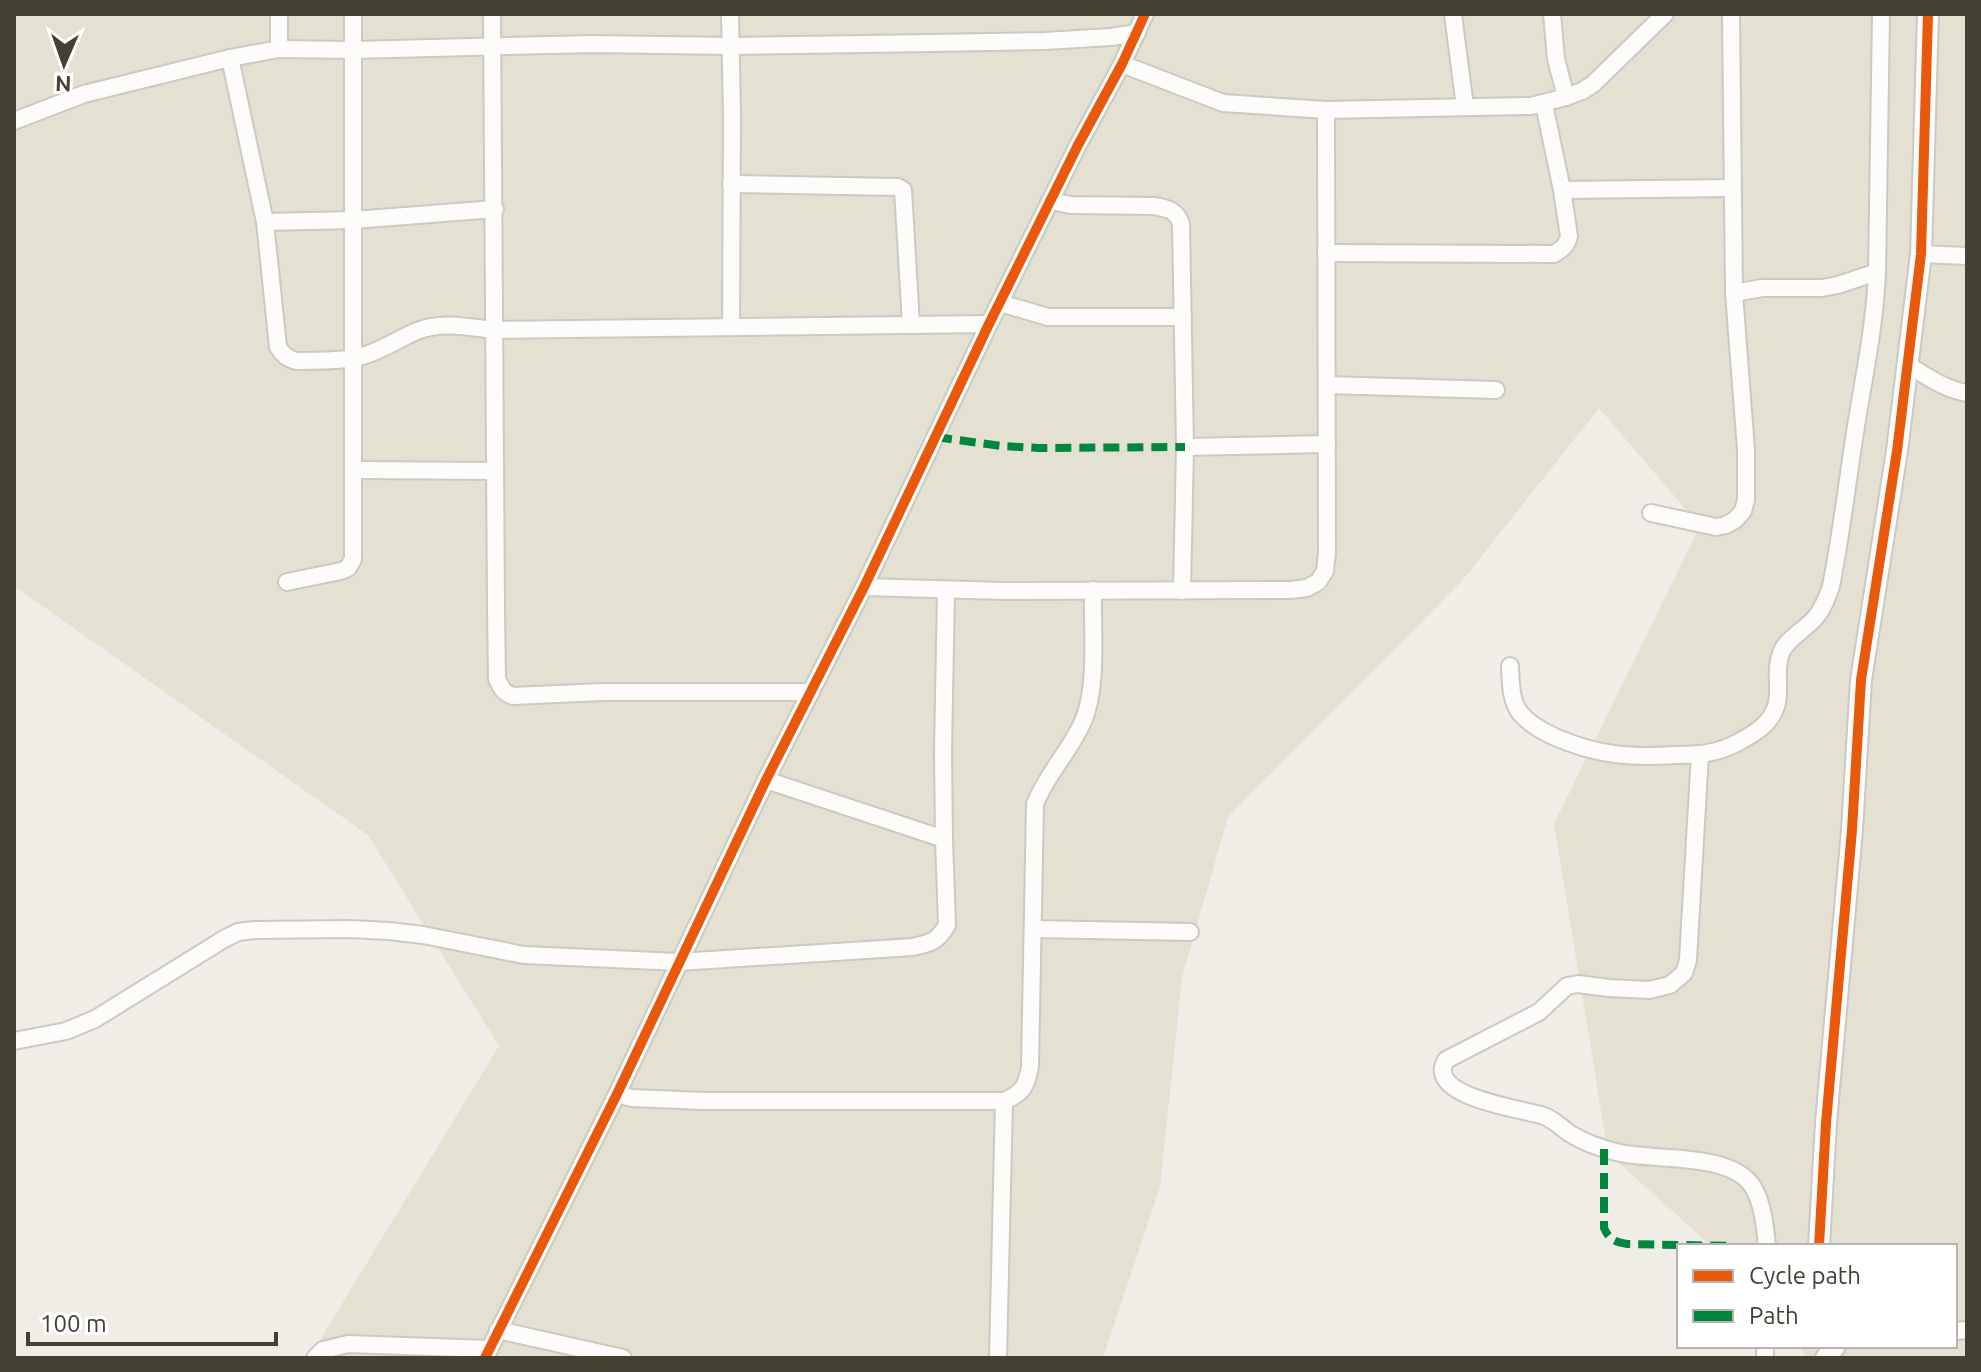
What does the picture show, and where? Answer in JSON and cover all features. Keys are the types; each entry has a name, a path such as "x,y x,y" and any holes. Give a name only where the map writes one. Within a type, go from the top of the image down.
{"street":[{"path":"279,14 279,49"},
{"path":"287,582 341,571 348,568 353,559 353,14"},
{"path":"492,14 497,679 508,694 528,695 811,692"},
{"path":"730,14 731,327"},
{"path":"315,1358 323,1350 348,1344 487,1353 617,1094 766,780 864,587 989,324 1145,14"},
{"path":"1453,14 1465,107"},
{"path":"1552,14 1556,59 1566,97"},
{"path":"1122,64 1223,103 1326,110 1514,107 1544,104 1582,91 1665,14"},
{"path":"1651,513 1716,527 1735,520 1743,511 1746,500 1746,450 1734,293 1731,14"},
{"path":"1510,666 1511,693 1519,712 1531,724 1580,748 1618,756 1714,752 1761,727 1774,711 1781,652 1814,620 1827,600 1870,350 1877,272 1881,14"},
{"path":"1819,1244 1861,680 1897,451 1921,254 1928,14"},
{"path":"14,121 84,94 279,49 1045,41 1137,33"},
{"path":"230,58 265,222 278,347 282,355 296,361 354,358 420,330 439,326 493,330 989,324"},
{"path":"1326,253 1554,254 1562,249 1568,243 1569,236 1544,104"},
{"path":"864,587 946,590 1290,590 1307,588 1318,582 1325,571 1327,552 1326,110"},
{"path":"731,184 898,187 903,190 911,324"},
{"path":"1562,190 1732,188"},
{"path":"1050,201 1071,205 1153,206 1165,208 1179,217 1185,447 1182,591"},
{"path":"265,222 354,220 495,209"},
{"path":"1921,254 1967,256"},
{"path":"1734,293 1762,288 1822,288 1877,272"},
{"path":"1000,303 1048,317 1183,317"},
{"path":"1908,365 1936,383 1967,393"},
{"path":"1327,385 1496,390"},
{"path":"1185,447 1327,444"},
{"path":"354,470 495,471"},
{"path":"14,1041 66,1031 95,1019 238,932 389,931 524,955 679,962 913,947 930,943 940,937 947,925 943,751 946,590"},
{"path":"617,1094 632,1098 704,1101 1004,1101 1022,1091 1030,1067 1035,804 1041,789 1074,739 1088,707 1092,683 1093,590"},
{"path":"1700,754 1688,960 1684,973 1670,985 1649,990 1578,984 1567,986 1539,1012 1446,1060 1442,1073 1445,1080 1475,1099 1544,1116 1579,1139 1604,1149 1635,1156 1698,1161 1741,1173 1752,1185 1758,1199 1767,1244"},
{"path":"766,780 944,839"},
{"path":"1034,929 1190,932"},
{"path":"998,1358 1004,1101"},
{"path":"498,1330 612,1357"}],"shaded area":[{"path":"14,14 1967,14 1967,1358 1808,1358 1800,1348 1957,1348 1957,1244 1709,1244 1608,1153 1554,824 1700,526 1599,408 1462,581 1228,817 1182,978 1160,1187 1103,1358 309,1358 499,1046 368,835 14,586"}],"marked path":[{"path":"936,437 1039,448 1185,447"},
{"path":"1604,1149 1604,1228 1608,1235 1627,1244 1677,1245"}],"cycle path":[{"path":"485,1358 617,1094 766,780 864,587 989,324 1145,14"},
{"path":"1819,1244 1861,680 1897,451 1921,254 1928,14"}]}
